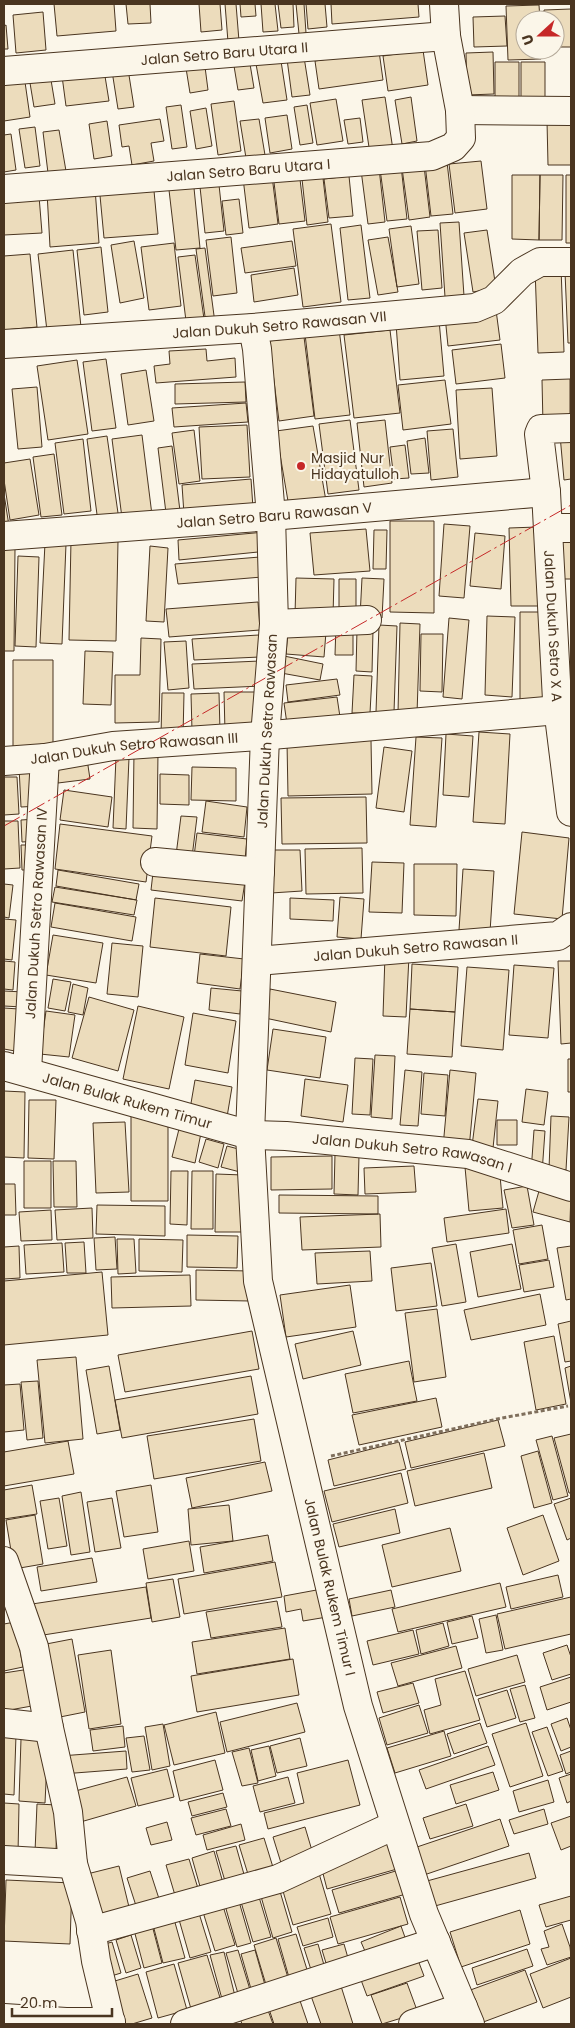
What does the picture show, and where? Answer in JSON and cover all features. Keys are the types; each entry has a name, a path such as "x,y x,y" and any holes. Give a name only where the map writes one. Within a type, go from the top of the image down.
{"street":[{"path":"444,4 446,36 460,110 571,111"},
{"name":"Jalan Setro Baru Utara II","path":"4,71 446,36"},
{"name":"Jalan Setro Baru Utara I","path":"4,189 432,156 453,147 460,138 460,110"},
{"name":"Jalan Dukuh Setro Rawasan VII","path":"4,344 253,328 475,308 494,300 522,272 540,262 571,262"},
{"name":"Jalan Dukuh Setro Rawasan","path":"250,1135 265,736 274,624 271,516 257,349 253,328"},
{"name":"Jalan Dukuh Setro X A","path":"571,428 541,429 539,434 541,492 560,528 562,703 571,812"},
{"name":"Jalan Setro Baru Rawasan V","path":"4,536 271,516 541,492"},
{"path":"274,624 367,620"},
{"name":"Jalan Dukuh Setro Rawasan III","path":"4,761 44,758 113,746 265,736 562,703"},
{"name":"Jalan Dukuh Setro Rawasan IV","path":"15,1068 44,758"},
{"path":"155,862 260,872"},
{"name":"Jalan Dukuh Setro Rawasan II","path":"257,961 558,936 571,927"},
{"name":"Jalan Bulak Rukem Timur","path":"15,1068 250,1135"},
{"name":"Jalan Dukuh Setro Rawasan I","path":"250,1135 286,1136 468,1154 571,1187"},
{"name":"Jalan Bulak Rukem Timur I","path":"250,1135 258,1281 358,1706 424,1914 466,2015"},
{"path":"4,1561 34,1647 49,1728 68,1812 73,1864 92,1931 96,1960 111,2023 4,2018"},
{"path":"4,1722 49,1728"},
{"path":"92,1931 278,1879 395,1825"},
{"path":"4,1860 73,1864"},
{"path":"185,2024 436,1942"},
{"path":"413,2024 466,2015"}],"path":[{"path":"301,1462 502,1418 568,1406"}],"building":[{"path":"54,4 114,4 116,31 57,36"},
{"path":"126,4 150,4 151,23 128,24"},
{"path":"199,4 220,4 222,30 201,32"},
{"path":"225,4 236,4 239,41 228,42"},
{"path":"240,4 255,4 256,16 241,17"},
{"path":"261,4 275,4 278,31 263,32"},
{"path":"278,4 293,4 294,27 281,28"},
{"path":"296,4 304,4 306,33 299,34"},
{"path":"306,4 325,4 327,27 308,29"},
{"path":"331,4 418,4 419,17 332,24"},
{"path":"539,5 539,10 515,10 515,60 508,60 506,6"},
{"path":"571,9 571,47 565,47 565,10 544,10"},
{"path":"43,12 46,50 16,53 13,15"},
{"path":"505,16 507,46 474,47 473,17"},
{"path":"6,25 8,49 4,49 4,26"},
{"path":"423,50 428,85 388,91 383,56"},
{"path":"379,51 383,80 319,89 315,61"},
{"path":"493,52 494,94 467,95 466,53"},
{"path":"304,57 310,95 292,97 287,59"},
{"path":"204,59 208,90 190,93 185,62"},
{"path":"281,61 287,100 263,103 256,64"},
{"path":"495,62 519,62 519,98 495,99"},
{"path":"521,62 545,62 545,105 521,104"},
{"path":"250,64 254,88 238,90 234,66"},
{"path":"128,69 134,107 118,109 112,71"},
{"path":"104,70 109,101 66,106 62,76"},
{"path":"51,80 55,104 34,107 30,83"},
{"path":"25,82 30,117 4,121 4,85"},
{"path":"385,97 393,150 370,154 362,100"},
{"path":"411,97 417,141 402,144 395,100"},
{"path":"336,99 343,141 317,145 310,103"},
{"path":"234,101 241,151 218,155 211,104"},
{"path":"181,105 187,147 172,149 166,107"},
{"path":"307,105 313,143 300,145 294,107"},
{"path":"206,108 212,146 196,149 190,111"},
{"path":"287,115 292,149 270,153 265,118"},
{"path":"360,118 363,142 348,144 344,120"},
{"path":"160,119 164,141 151,143 154,161 132,165 129,146 122,147 119,125"},
{"path":"259,119 265,155 246,158 240,121"},
{"path":"107,121 112,156 94,159 89,124"},
{"path":"547,121 571,121 571,165 548,165"},
{"path":"35,127 40,166 25,168 19,129"},
{"path":"59,130 66,171 48,173 43,132"},
{"path":"11,134 16,170 4,172 4,135"},
{"path":"481,161 487,209 455,213 449,164"},
{"path":"447,162 453,214 431,216 425,164"},
{"path":"401,166 407,219 387,221 380,169"},
{"path":"424,166 430,217 409,220 402,168"},
{"path":"379,168 385,222 368,224 361,170"},
{"path":"299,171 305,221 279,224 273,174"},
{"path":"512,175 540,175 539,240 512,239"},
{"path":"540,175 563,175 562,240 539,240"},
{"path":"566,175 571,175 571,243 566,243"},
{"path":"272,176 278,224 249,228 243,178"},
{"path":"349,176 353,216 329,218 324,179"},
{"path":"323,178 328,222 307,225 302,179"},
{"path":"153,180 158,234 104,238 99,185"},
{"path":"219,185 224,231 205,233 200,187"},
{"path":"95,188 99,243 50,247 47,192"},
{"path":"194,188 200,248 176,250 169,190"},
{"path":"39,196 42,233 4,235 4,198"},
{"path":"239,199 243,233 226,235 222,201"},
{"path":"459,222 464,296 445,297 440,223"},
{"path":"331,224 341,302 303,307 293,229"},
{"path":"361,225 370,298 348,300 340,228"},
{"path":"411,226 419,284 397,287 389,229"},
{"path":"438,230 442,288 422,290 417,231"},
{"path":"487,230 496,288 473,292 464,233"},
{"path":"231,237 237,293 213,296 206,240"},
{"path":"388,237 398,292 378,295 368,240"},
{"path":"134,241 144,298 120,303 111,245"},
{"path":"292,241 296,266 245,273 241,248"},
{"path":"174,243 181,306 149,310 141,247"},
{"path":"101,247 108,312 84,315 77,250"},
{"path":"205,248 215,323 206,324 196,249"},
{"path":"73,250 81,327 47,331 38,254"},
{"path":"30,254 37,327 4,330 4,256"},
{"path":"195,255 204,319 186,321 178,257"},
{"path":"561,267 564,352 538,353 535,268"},
{"path":"294,268 298,295 254,302 251,275"},
{"path":"571,271 571,343 568,343 565,272"},
{"path":"496,310 500,340 448,346 445,316"},
{"path":"439,320 444,376 400,380 396,323"},
{"path":"339,329 350,415 315,419 305,334"},
{"path":"390,330 400,413 354,418 344,335"},
{"path":"304,337 314,416 279,421 269,341"},
{"path":"501,344 505,378 456,384 452,350"},
{"path":"206,349 207,361 235,358 236,377 156,383 154,366 170,364 169,351"},
{"path":"106,359 116,428 92,431 83,362"},
{"path":"77,360 88,434 48,440 37,366"},
{"path":"146,370 154,421 128,425 121,374"},
{"path":"570,379 570,424 543,425 542,380"},
{"path":"445,380 451,424 403,430 398,385"},
{"path":"245,382 246,402 175,404 175,384"},
{"path":"37,387 42,447 18,449 12,389"},
{"path":"492,388 497,456 460,459 456,390"},
{"path":"246,403 248,422 174,427 172,408"},
{"path":"350,420 359,490 328,494 319,424"},
{"path":"385,420 392,483 364,487 357,423"},
{"path":"247,425 250,477 202,479 199,427"},
{"name":"Masjid Nur Hidayatulloh","path":"313,426 326,501 289,507 276,431"},
{"path":"453,429 458,477 431,480 427,431"},
{"path":"194,430 200,481 179,484 172,433"},
{"path":"571,434 571,479 564,480 560,435"},
{"path":"142,435 152,515 122,518 112,439"},
{"path":"107,436 119,520 98,522 87,439"},
{"path":"425,438 429,473 411,474 407,441"},
{"path":"83,439 91,511 64,514 55,443"},
{"path":"405,445 409,478 394,479 390,447"},
{"path":"172,446 180,511 166,513 158,448"},
{"path":"54,454 62,515 41,517 33,457"},
{"path":"30,459 39,515 10,520 4,480 4,463"},
{"path":"251,479 253,508 184,514 182,485"},
{"path":"4,494 9,526 4,526"},
{"path":"390,521 434,521 434,613 390,612"},
{"path":"444,524 470,526 464,598 439,596"},
{"path":"537,527 538,606 511,606 509,528"},
{"path":"366,529 370,571 314,575 310,533"},
{"path":"374,530 387,530 386,569 373,569"},
{"path":"265,532 268,551 179,560 178,540"},
{"path":"558,532 571,532 571,579 559,579"},
{"path":"475,533 505,536 501,589 470,586"},
{"path":"71,540 118,541 116,641 69,640"},
{"path":"45,543 66,544 62,644 40,643"},
{"path":"150,546 168,548 164,622 146,621"},
{"path":"4,549 15,549 14,651 4,651"},
{"path":"18,556 39,557 36,647 15,646"},
{"path":"260,557 262,577 178,584 175,564"},
{"path":"296,578 334,579 333,616 295,615"},
{"path":"362,578 384,579 382,618 360,617"},
{"path":"339,579 356,579 356,617 339,616"},
{"path":"258,602 260,630 169,637 166,609"},
{"path":"520,612 545,612 544,700 520,700"},
{"path":"487,616 515,617 512,697 485,695"},
{"path":"449,618 469,620 462,699 443,697"},
{"path":"400,623 420,624 417,714 398,713"},
{"path":"336,625 353,626 353,655 335,655"},
{"path":"379,625 397,626 394,712 376,712"},
{"path":"357,629 373,630 372,672 356,671"},
{"path":"288,630 326,632 324,657 286,654"},
{"path":"421,634 443,634 442,692 420,691"},
{"path":"259,635 260,657 194,660 192,639"},
{"path":"141,638 161,639 159,722 115,723 115,675 140,675"},
{"path":"186,641 189,688 168,690 164,642"},
{"path":"85,651 113,652 111,705 83,704"},
{"path":"284,656 323,664 320,680 281,673"},
{"path":"13,660 53,660 53,753 13,753"},
{"path":"260,661 262,686 194,689 192,664"},
{"path":"354,675 372,676 370,713 352,713"},
{"path":"337,679 340,695 288,702 286,685"},
{"path":"224,692 255,692 256,732 225,732"},
{"path":"162,693 184,693 183,737 161,736"},
{"path":"219,693 220,731 192,731 191,694"},
{"path":"337,697 340,717 287,724 284,703"},
{"path":"479,732 510,734 505,824 473,822"},
{"path":"446,734 473,736 469,797 443,795"},
{"path":"416,737 442,738 436,827 410,825"},
{"path":"371,740 372,794 288,796 287,742"},
{"path":"384,747 412,751 404,812 376,808"},
{"path":"134,752 158,753 157,829 133,828"},
{"path":"116,757 129,758 126,829 113,828"},
{"path":"87,759 90,779 58,783 56,762"},
{"path":"38,766 40,806 21,807 19,767"},
{"path":"192,767 236,768 236,801 191,800"},
{"path":"160,774 189,775 189,805 160,804"},
{"path":"4,777 17,777 19,814 4,815"},
{"path":"64,790 112,797 108,827 60,820"},
{"path":"366,797 367,843 282,844 281,798"},
{"path":"206,801 247,807 244,837 202,832"},
{"path":"181,816 197,817 191,865 175,863"},
{"path":"36,819 37,841 22,842 21,820"},
{"path":"4,821 18,821 20,868 4,869"},
{"path":"60,824 152,836 146,882 55,869"},
{"path":"522,832 569,838 562,919 514,914"},
{"path":"197,833 247,839 244,870 193,864"},
{"path":"21,845 34,845 35,870 22,870"},
{"path":"362,848 363,893 306,894 305,849"},
{"path":"270,850 300,850 302,891 271,893"},
{"path":"372,862 404,863 402,913 369,912"},
{"path":"154,864 246,875 242,901 151,890"},
{"path":"414,864 457,864 456,916 414,915"},
{"path":"463,869 494,871 490,932 459,930"},
{"path":"58,870 139,884 136,900 56,886"},
{"path":"4,884 13,885 9,918 4,917"},
{"path":"55,887 137,900 134,915 52,902"},
{"path":"340,897 364,899 361,939 337,937"},
{"path":"155,898 231,907 226,956 150,947"},
{"path":"290,898 334,900 333,921 290,919"},
{"path":"55,903 136,917 132,941 51,927"},
{"path":"4,919 16,920 12,960 4,959"},
{"path":"53,935 103,943 96,983 46,975"},
{"path":"112,943 143,946 138,997 107,994"},
{"path":"200,954 244,959 240,989 197,983"},
{"path":"385,955 409,956 406,1017 383,1016"},
{"path":"4,961 15,962 13,990 4,989"},
{"path":"558,961 571,961 571,1043 561,1044"},
{"path":"412,964 458,967 455,1012 410,1009"},
{"path":"514,965 554,968 548,1038 509,1035"},
{"path":"467,967 509,970 503,1050 461,1046"},
{"path":"53,979 71,982 65,1011 48,1008"},
{"path":"73,984 88,988 83,1015 68,1012"},
{"path":"211,988 242,991 240,1014 209,1010"},
{"path":"270,989 336,1002 331,1032 265,1018"},
{"path":"4,991 24,992 22,1007 4,1006"},
{"path":"89,997 134,1010 118,1071 72,1058"},
{"path":"138,1006 184,1017 169,1089 123,1079"},
{"path":"4,1008 19,1009 15,1051 4,1049"},
{"path":"410,1009 455,1012 452,1057 407,1054"},
{"path":"46,1011 75,1015 69,1057 40,1054"},
{"path":"193,1013 236,1021 228,1073 185,1065"},
{"path":"273,1029 326,1037 320,1078 267,1070"},
{"path":"375,1055 395,1056 392,1119 371,1117"},
{"path":"355,1058 373,1059 370,1115 352,1114"},
{"path":"568,1059 571,1059 571,1092 568,1092"},
{"path":"405,1070 422,1072 418,1126 400,1125"},
{"path":"450,1070 476,1073 469,1149 443,1147"},
{"path":"424,1073 448,1075 445,1116 421,1114"},
{"path":"305,1079 348,1085 343,1122 301,1116"},
{"path":"195,1080 232,1087 227,1117 190,1109"},
{"path":"526,1089 548,1092 544,1125 522,1122"},
{"path":"4,1091 25,1092 24,1158 4,1157"},
{"path":"478,1099 498,1101 493,1148 472,1146"},
{"path":"29,1100 56,1100 54,1159 28,1158"},
{"path":"131,1113 168,1114 168,1201 131,1201"},
{"path":"551,1116 569,1117 566,1170 549,1169"},
{"path":"497,1120 517,1120 517,1145 497,1145"},
{"path":"125,1122 129,1192 96,1193 93,1123"},
{"path":"179,1129 201,1133 195,1163 172,1157"},
{"path":"534,1130 545,1131 542,1173 531,1172"},
{"path":"206,1139 224,1144 218,1168 199,1162"},
{"path":"227,1146 246,1151 240,1172 221,1167"},
{"path":"335,1154 359,1155 358,1195 334,1194"},
{"path":"332,1156 332,1189 271,1190 271,1157"},
{"path":"24,1161 51,1161 51,1208 24,1208"},
{"path":"53,1161 76,1161 77,1207 54,1207"},
{"path":"499,1165 503,1208 469,1211 465,1167"},
{"path":"414,1166 416,1192 365,1194 364,1168"},
{"path":"171,1171 188,1171 187,1225 170,1224"},
{"path":"192,1171 213,1171 213,1229 191,1229"},
{"path":"216,1174 243,1175 243,1232 215,1232"},
{"path":"4,1184 15,1184 16,1215 4,1215"},
{"path":"541,1184 571,1192 570,1222 533,1212"},
{"path":"527,1186 534,1225 512,1228 504,1190"},
{"path":"279,1195 378,1196 378,1214 279,1213"},
{"path":"97,1205 165,1206 165,1236 96,1234"},
{"path":"92,1208 93,1238 57,1240 55,1210"},
{"path":"506,1209 509,1233 447,1242 444,1218"},
{"path":"51,1210 52,1240 21,1241 19,1212"},
{"path":"380,1214 381,1247 302,1250 300,1217"},
{"path":"542,1225 548,1259 519,1264 513,1230"},
{"path":"187,1235 238,1236 237,1268 187,1267"},
{"path":"115,1237 117,1269 96,1270 94,1238"},
{"path":"117,1239 134,1239 136,1273 118,1274"},
{"path":"139,1239 183,1240 182,1272 139,1271"},
{"path":"84,1242 86,1273 67,1273 65,1243"},
{"path":"62,1243 64,1272 26,1274 24,1245"},
{"path":"456,1244 466,1302 442,1306 432,1248"},
{"path":"512,1244 521,1289 478,1297 470,1252"},
{"path":"19,1246 20,1278 4,1279 4,1247"},
{"path":"571,1246 571,1299 566,1300 557,1248"},
{"path":"370,1251 372,1281 317,1284 315,1253"},
{"path":"549,1260 554,1287 524,1292 519,1265"},
{"path":"431,1263 437,1306 396,1311 391,1268"},
{"path":"196,1270 251,1271 250,1301 196,1300"},
{"path":"102,1272 108,1335 4,1345 4,1281"},
{"path":"190,1275 191,1306 112,1308 111,1277"},
{"path":"350,1285 356,1327 286,1337 280,1295"},
{"path":"540,1294 546,1325 471,1340 464,1310"},
{"path":"437,1309 446,1377 414,1382 405,1313"},
{"path":"571,1321 571,1361 565,1362 558,1324"},
{"path":"252,1331 259,1369 125,1392 118,1355"},
{"path":"353,1331 361,1365 303,1379 295,1344"},
{"path":"554,1336 566,1404 536,1410 524,1342"},
{"path":"76,1357 83,1439 45,1443 37,1360"},
{"path":"409,1361 417,1401 353,1413 345,1374"},
{"path":"109,1366 120,1430 97,1434 86,1370"},
{"path":"571,1366 571,1403 565,1368"},
{"path":"251,1376 258,1414 122,1438 115,1400"},
{"path":"38,1381 43,1438 27,1440 21,1382"},
{"path":"20,1384 24,1430 4,1432 4,1385"},
{"path":"436,1398 442,1427 359,1445 352,1415"},
{"path":"254,1419 261,1461 154,1479 147,1436"},
{"path":"498,1420 505,1446 411,1468 405,1442"},
{"path":"571,1434 571,1493 569,1493 554,1438"},
{"path":"552,1436 568,1496 553,1500 536,1440"},
{"path":"68,1441 74,1474 4,1486 4,1452"},
{"path":"399,1442 406,1469 334,1486 328,1460"},
{"path":"538,1451 552,1503 534,1508 521,1456"},
{"path":"484,1453 492,1488 415,1506 407,1471"},
{"path":"265,1462 272,1491 192,1508 186,1478"},
{"path":"401,1473 408,1503 332,1522 324,1491"},
{"path":"32,1485 37,1514 4,1519 4,1490"},
{"path":"151,1485 158,1532 124,1537 116,1491"},
{"path":"81,1492 90,1552 71,1555 62,1496"},
{"path":"59,1498 67,1546 48,1549 40,1501"},
{"path":"112,1498 121,1548 95,1552 87,1502"},
{"path":"571,1498 571,1538 567,1540 554,1504"},
{"path":"229,1505 233,1541 191,1545 188,1509"},
{"path":"395,1509 400,1533 339,1547 333,1524"},
{"path":"35,1515 43,1564 14,1569 6,1520"},
{"path":"543,1515 559,1561 523,1575 507,1528"},
{"path":"450,1528 461,1571 392,1587 382,1545"},
{"path":"268,1535 273,1561 204,1573 200,1547"},
{"path":"189,1541 194,1571 148,1579 143,1549"},
{"path":"92,1558 97,1582 41,1591 37,1567"},
{"path":"275,1562 282,1597 184,1614 178,1579"},
{"path":"558,1575 563,1597 511,1609 506,1587"},
{"path":"173,1579 180,1617 152,1622 146,1583"},
{"path":"500,1583 506,1607 398,1632 392,1609"},
{"path":"146,1587 151,1618 37,1636 32,1604"},
{"path":"322,1589 327,1617 303,1621 301,1609 286,1612 284,1596"},
{"path":"391,1590 395,1607 352,1616 349,1599"},
{"path":"571,1597 571,1634 505,1649 497,1614"},
{"path":"277,1601 282,1627 211,1638 206,1612"},
{"path":"496,1615 503,1650 486,1653 479,1619"},
{"path":"472,1616 478,1638 452,1644 447,1622"},
{"path":"15,1622 23,1667 4,1671 4,1624"},
{"path":"443,1623 449,1646 421,1654 416,1630"},
{"path":"285,1628 290,1659 197,1674 192,1642"},
{"path":"413,1630 419,1654 373,1665 367,1641"},
{"path":"72,1639 85,1712 50,1719 36,1646"},
{"path":"567,1645 571,1657 571,1674 552,1680 543,1653"},
{"path":"456,1646 462,1668 398,1686 391,1663"},
{"path":"111,1650 121,1724 89,1729 78,1655"},
{"path":"517,1655 525,1682 476,1696 468,1669"},
{"path":"293,1659 299,1695 197,1712 191,1676"},
{"path":"36,1668 43,1704 4,1711 4,1673"},
{"path":"465,1671 480,1720 430,1734 424,1710 441,1705 435,1679"},
{"path":"571,1677 571,1702 547,1710 540,1687"},
{"path":"413,1683 419,1703 383,1713 377,1692"},
{"path":"525,1685 535,1718 520,1722 510,1689"},
{"path":"507,1690 516,1718 487,1727 478,1699"},
{"path":"297,1703 305,1732 227,1752 220,1722"},
{"path":"419,1705 428,1733 387,1745 379,1718"},
{"path":"216,1712 225,1753 174,1765 164,1725"},
{"path":"567,1718 571,1730 571,1747 561,1751 551,1724"},
{"path":"480,1723 487,1743 454,1754 447,1734"},
{"path":"526,1723 543,1776 510,1787 492,1734"},
{"path":"163,1724 170,1766 152,1770 145,1727"},
{"path":"123,1726 125,1747 93,1751 90,1730"},
{"path":"547,1727 563,1771 548,1776 532,1732"},
{"path":"444,1731 451,1756 395,1773 387,1748"},
{"path":"4,1734 16,1735 14,1795 4,1794"},
{"path":"144,1736 150,1770 132,1772 126,1738"},
{"path":"300,1738 307,1766 277,1773 270,1746"},
{"path":"21,1739 48,1741 45,1803 19,1801"},
{"path":"269,1746 276,1776 258,1781 251,1750"},
{"path":"488,1746 495,1765 426,1789 419,1770"},
{"path":"249,1748 258,1783 242,1786 232,1752"},
{"path":"126,1751 127,1769 62,1774 60,1756"},
{"path":"571,1751 571,1772 566,1774 560,1755"},
{"path":"215,1760 223,1790 180,1801 173,1771"},
{"path":"348,1760 360,1805 268,1829 264,1813 304,1803 297,1773"},
{"path":"167,1769 174,1797 138,1806 131,1778"},
{"path":"493,1772 499,1790 456,1804 450,1785"},
{"path":"571,1774 571,1801 567,1803 559,1778"},
{"path":"127,1777 136,1806 77,1823 68,1793"},
{"path":"288,1777 295,1803 260,1812 253,1786"},
{"path":"548,1780 554,1802 519,1812 513,1791"},
{"path":"223,1793 227,1807 192,1816 188,1802"},
{"path":"4,1803 19,1804 18,1854 4,1853"},
{"path":"37,1804 57,1805 56,1853 35,1852"},
{"path":"466,1804 473,1826 430,1839 423,1818"},
{"path":"226,1809 231,1826 196,1835 191,1818"},
{"path":"544,1809 548,1824 514,1834 509,1820"},
{"path":"571,1816 571,1846 561,1850 551,1823"},
{"path":"500,1819 509,1846 424,1875 414,1848"},
{"path":"167,1822 172,1840 151,1845 146,1828"},
{"path":"241,1824 245,1840 207,1850 203,1835"},
{"path":"305,1827 313,1854 281,1863 273,1837"},
{"path":"264,1838 276,1877 251,1884 239,1845"},
{"path":"389,1842 397,1869 327,1889 320,1862"},
{"path":"236,1846 247,1885 228,1891 216,1851"},
{"path":"214,1851 225,1890 203,1897 192,1858"},
{"path":"529,1853 536,1878 435,1906 427,1881"},
{"path":"189,1859 200,1895 177,1902 166,1865"},
{"path":"119,1866 129,1907 94,1916 83,1875"},
{"path":"318,1870 331,1914 293,1925 280,1881"},
{"path":"399,1870 406,1894 339,1913 332,1890"},
{"path":"150,1871 162,1908 139,1915 127,1878"},
{"path":"6,1880 72,1883 70,1944 4,1941"},
{"path":"279,1888 292,1932 273,1938 260,1893"},
{"path":"571,1896 571,1920 546,1927 539,1905"},
{"path":"259,1897 271,1937 253,1942 241,1902"},
{"path":"400,1897 408,1924 338,1944 330,1917"},
{"path":"238,1898 251,1943 237,1947 224,1902"},
{"path":"223,1906 235,1945 215,1951 203,1912"},
{"path":"198,1910 211,1952 190,1958 178,1916"},
{"path":"520,1910 530,1944 461,1967 450,1932"},
{"path":"328,1918 333,1937 303,1946 297,1927"},
{"path":"174,1919 185,1958 163,1963 153,1925"},
{"path":"562,1924 570,1947 571,1957 547,1965 541,1949 549,1947 544,1931"},
{"path":"152,1925 162,1963 144,1968 134,1930"},
{"path":"401,1926 407,1943 368,1958 361,1942"},
{"path":"296,1934 309,1976 290,1981 278,1939"},
{"path":"131,1935 141,1968 126,1973 116,1940"},
{"path":"276,1938 289,1981 267,1988 254,1945"},
{"path":"112,1942 121,1973 108,1977 98,1946"},
{"path":"318,1944 326,1972 313,1976 304,1948"},
{"path":"344,1944 348,1958 326,1963 322,1950"},
{"path":"527,1949 533,1966 477,1985 472,1968"},
{"path":"238,1950 251,1993 239,1997 226,1953"},
{"path":"255,1950 265,1985 251,1989 241,1954"},
{"path":"224,1952 235,1996 222,1999 210,1955"},
{"path":"207,1955 221,2001 191,2009 178,1963"},
{"path":"571,1958 571,1997 543,2008 530,1974"},
{"path":"418,1960 424,1976 367,1996 361,1980"},
{"path":"174,1964 187,2010 158,2018 146,1972"},
{"path":"525,1970 537,2002 478,2024 465,1992"},
{"path":"138,1974 152,2018 132,2024 117,2024 105,1984"},
{"path":"340,1983 353,2024 321,2024 310,1993"},
{"path":"407,1983 418,2013 382,2024 371,1995"},
{"path":"297,1992 308,2024 274,2024 267,2003"},
{"path":"265,2002 273,2024 242,2024 237,2011"}],"power":[{"path":"4,826 571,505"}],"place":[{"name":"Masjid Nur Hidayatulloh","path":"301,466"}]}
